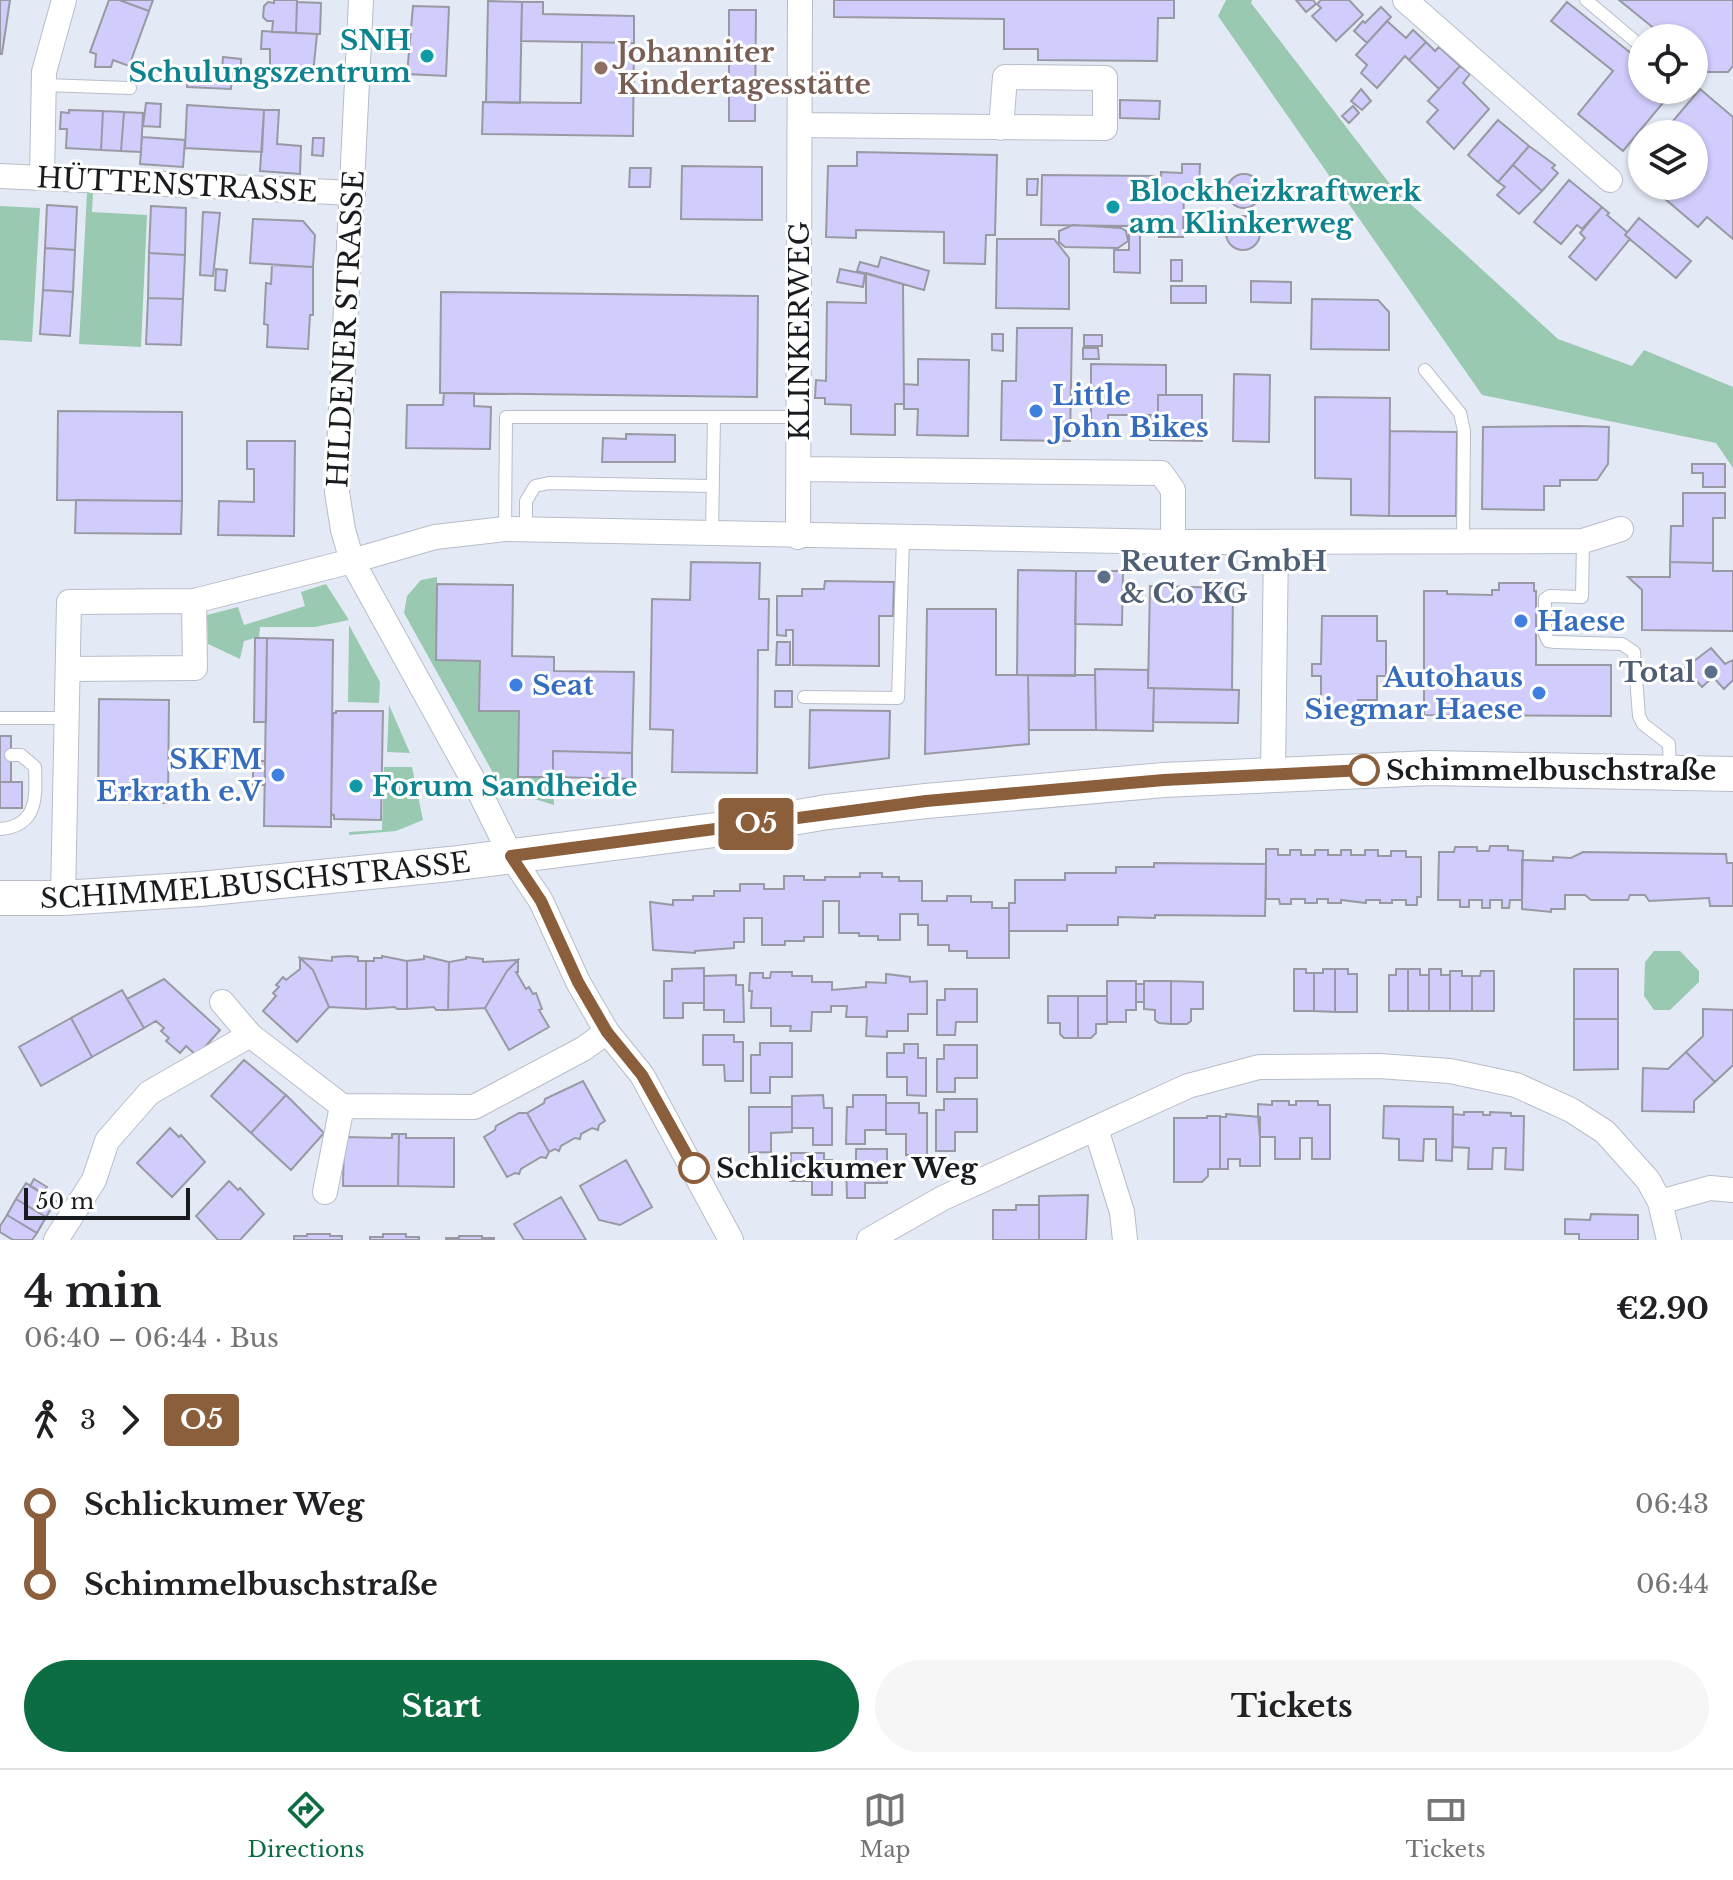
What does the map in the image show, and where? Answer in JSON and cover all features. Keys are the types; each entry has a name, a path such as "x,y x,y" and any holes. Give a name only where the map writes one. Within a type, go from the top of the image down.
{"main road":[{"name":"SCHIMMELBUSCHSTRASSE","path":"0,898 63,898 200,889 511,856 926,801 1164,780 1430,768 1733,774"}],"street":[{"path":"42,178 44,72 64,0"},
{"name":"HILDENER STRASSE","path":"361,0 337,492 352,561 478,789 511,856 541,901 578,982 607,1032 642,1075 731,1240"},
{"name":"KLINKERWEG","path":"798,537 800,0"},
{"path":"1405,0 1610,180"},
{"path":"800,125 1001,128 1105,128 1105,78 1005,77 1001,128"},
{"name":"HÜTTENSTRASSE","path":"0,176 353,193"},
{"path":"799,469 1161,473 1173,490 1173,542"},
{"path":"63,898 69,602 194,601 435,537 515,529 798,537 1276,543 1583,541 1621,529"},
{"path":"1273,774 1276,543"},
{"path":"69,669 195,668 194,601"},
{"path":"222,1002 250,1035 342,1106 474,1107 583,1049 607,1032"},
{"path":"56,1240 94,1180 107,1141 149,1093 250,1035"},
{"path":"869,1240 943,1198 1188,1086 1259,1067 1379,1066 1450,1071 1516,1085 1571,1110 1605,1132 1648,1180 1660,1202 1669,1240"},
{"path":"325,1192 342,1106"},
{"path":"1096,1129 1122,1212 1125,1240"},
{"path":"1660,1202 1710,1188 1733,1190"}],"lane":[{"path":"1586,0 1628,35"},
{"path":"44,85 130,88"},
{"path":"1425,370 1460,413 1464,431 1463,541"},
{"path":"515,529 506,417 798,417"},
{"path":"712,534 714,417"},
{"path":"515,529 535,486 549,483 712,486"},
{"path":"804,697 898,698 903,538"},
{"path":"1583,541 1582,597 1550,596 1545,599 1545,634 1548,641 1622,644 1634,652 1639,716 1643,724 1669,744 1670,772"},
{"path":"0,718 68,718"},
{"path":"0,829 24,821 35,803 35,767 21,755 11,755"}],"green space":[{"path":"1226,0 1252,0 1251,3 1393,188 1558,339 1632,366 1644,350 1733,387 1733,468 1716,443 1482,395 1218,16"},
{"path":"87,193 93,193 92,212 147,215 141,347 79,344"},
{"path":"0,206 40,208 32,342 0,340"},
{"path":"437,577 436,659 480,661 479,710 519,711 518,776 553,777 554,805 502,789 404,613 407,596 421,580"},
{"path":"326,584 349,620 315,627 260,627 259,637 244,641 240,659 208,644 207,615 238,607 244,625 305,606 301,592"},
{"path":"349,625 380,682 379,703 348,702"},
{"path":"389,705 410,753 387,752"},
{"path":"384,767 412,767 423,820 396,831 349,835 349,832 382,830"},
{"path":"1654,951 1680,951 1699,971 1699,982 1670,1010 1654,1010 1644,996 1645,962"}],"building":[{"path":"0,0 10,0 2,54 0,54"},
{"path":"109,0 119,0 149,11 129,66 113,60 111,67 95,67 96,54 90,52"},
{"path":"119,0 153,0 149,11"},
{"path":"274,0 297,0 296,33 272,32 273,21 263,17 264,6 268,2 274,3"},
{"path":"834,0 1174,0 1174,18 1158,18 1157,61 1038,60 1038,49 1004,49 1004,19 834,17"},
{"path":"1296,0 1313,0 1316,4 1306,12"},
{"path":"1321,0 1349,0 1363,15 1336,41 1312,16 1321,8 1317,4"},
{"path":"1619,0 1733,0 1733,66 1728,72 1708,72 1708,24 1649,24"},
{"path":"488,1 522,2 520,103 486,102"},
{"path":"297,2 321,3 320,34 296,33"},
{"path":"522,2 543,2 543,14 634,16 634,43 521,41"},
{"path":"1567,2 1628,51 1628,104 1662,104 1649,120 1628,120 1628,145 1623,151 1578,114 1613,71 1551,21"},
{"name":"SNH Schulungszentrum","path":"413,6 449,7 446,76 407,74"},
{"path":"1381,7 1391,17 1367,43 1354,31"},
{"path":"729,10 756,10 755,121 729,121"},
{"path":"1387,21 1406,38 1413,30 1426,42 1409,60 1405,56 1377,88 1361,73 1367,65 1356,55"},
{"path":"262,31 317,34 313,74 270,71 270,49 261,49"},
{"path":"582,42 634,43 633,136 482,134 483,102 581,103"},
{"path":"1426,42 1435,51 1439,47 1460,66 1439,89 1409,60"},
{"path":"223,57 241,59 241,71 222,70"},
{"path":"1460,66 1470,74 1463,83 1489,109 1454,149 1427,122 1438,110 1428,101"},
{"path":"188,68 232,71 231,89 187,87"},
{"path":"1361,89 1371,101 1362,110 1351,101"},
{"path":"1708,96 1733,117 1733,239 1707,217 1698,227 1666,200 1708,200 1708,120 1674,120 1687,104 1708,104"},
{"path":"1120,100 1160,101 1159,119 1120,118"},
{"path":"146,103 161,104 160,127 143,126"},
{"path":"187,105 264,110 262,152 185,148"},
{"path":"1353,106 1359,113 1349,123 1342,116"},
{"path":"69,110 103,111 101,150 66,148 67,129 60,129 61,112 69,113"},
{"path":"264,110 279,110 277,144 301,146 300,174 260,171"},
{"path":"103,111 124,112 121,151 101,150"},
{"path":"124,112 143,113 141,152 121,151"},
{"path":"1498,120 1529,146 1498,182 1468,155"},
{"path":"142,137 185,140 183,167 140,164"},
{"path":"313,138 324,138 323,156 312,155"},
{"path":"1529,146 1555,165 1552,168 1558,173 1542,191 1513,165"},
{"path":"857,152 997,155 995,235 986,235 985,264 944,263 944,232 856,230 856,238 826,237 828,166 857,166"},
{"name":"Blockheizkraftwerk am Klinkerweg","path":"1182,164 1200,164 1199,189 1184,189 1183,237 1159,237 1159,226 1140,226 1140,273 1114,272 1114,250 1129,250 1129,226 1041,225 1042,175 1161,176 1161,172 1182,173"},
{"path":"1513,165 1542,191 1519,214 1497,195 1505,187 1498,182"},
{"path":"682,166 762,167 762,220 681,219"},
{"path":"630,168 651,168 650,187 629,187"},
{"path":"1244,174 1256,179 1261,191 1256,203 1244,208 1232,203 1227,191 1232,179"},
{"path":"1027,179 1038,179 1037,195 1027,195"},
{"path":"1569,180 1602,207 1582,229 1577,225 1561,244 1534,222"},
{"path":"47,205 77,207 75,250 45,248"},
{"path":"151,206 186,208 185,255 149,253"},
{"path":"1602,207 1630,239 1596,280 1569,257 1585,238 1580,233"},
{"path":"203,212 220,213 213,276 200,275"},
{"path":"1243,216 1255,221 1260,233 1255,245 1243,250 1231,245 1226,233 1231,221"},
{"path":"1639,218 1691,261 1676,278 1625,235"},
{"path":"253,219 303,221 315,235 313,267 250,263"},
{"path":"1073,225 1121,228 1126,231 1128,241 1118,248 1065,247 1059,242 1059,231"},
{"path":"997,239 1054,239 1069,258 1069,309 996,308"},
{"path":"45,248 75,250 73,292 43,290"},
{"path":"149,253 185,255 183,299 148,298"},
{"path":"881,257 929,271 924,290 857,271 860,262 878,267"},
{"path":"1171,260 1182,260 1182,281 1171,281"},
{"path":"272,265 313,267 313,315 310,315 308,349 267,347 268,325 264,324 266,283 271,284"},
{"path":"216,269 227,270 225,291 215,290"},
{"path":"840,269 865,274 863,287 837,282"},
{"path":"866,273 903,284 904,404 895,404 895,435 851,434 851,405 825,404 825,398 815,398 816,380 826,381 827,302 866,303"},
{"path":"1251,281 1291,282 1291,303 1251,302"},
{"path":"1171,286 1206,286 1206,303 1171,303"},
{"path":"43,290 73,292 70,336 40,334"},
{"path":"441,292 758,296 757,397 440,393"},
{"path":"148,298 183,299 181,345 146,344"},
{"path":"1312,299 1378,300 1389,312 1389,350 1311,349"},
{"name":"Little John Bikes","path":"1017,328 1072,328 1070,441 1001,440 1002,381 1016,381"},
{"path":"992,334 1003,334 1003,351 992,350"},
{"path":"1084,335 1102,335 1102,346 1084,346"},
{"path":"1083,348 1098,348 1099,359 1083,359"},
{"path":"918,359 969,360 968,436 917,435 918,409 904,409 904,384 918,385"},
{"path":"1091,364 1166,365 1166,395 1158,395 1158,415 1108,415 1108,423 1091,423"},
{"path":"1234,374 1270,375 1269,442 1233,441"},
{"path":"444,393 474,393 474,406 491,407 490,449 406,448 407,405 443,405"},
{"path":"1158,395 1202,395 1202,441 1150,440 1150,415 1158,415"},
{"path":"1315,397 1390,398 1389,516 1351,515 1351,479 1315,478"},
{"path":"58,411 182,412 182,501 57,500"},
{"path":"1483,427 1609,427 1608,464 1597,480 1560,480 1560,486 1544,486 1544,510 1482,509"},
{"path":"1390,431 1457,432 1456,516 1389,516"},
{"path":"626,434 675,435 675,462 602,462 603,438 626,439"},
{"path":"247,441 295,441 294,536 218,535 219,501 254,502 254,469 247,469"},
{"path":"1692,464 1725,464 1725,487 1703,487 1703,473 1692,473"},
{"path":"1683,493 1725,493 1725,518 1713,518 1713,563 1670,562 1671,526 1683,526"},
{"path":"76,500 182,501 181,534 75,533"},
{"path":"691,562 760,563 759,599 769,599 768,650 758,650 757,773 672,772 673,730 650,729 652,599 690,600"},
{"path":"1670,562 1713,563 1713,571 1733,571 1733,631 1642,630 1642,590 1628,577 1670,577"},
{"path":"1018,570 1076,571 1075,676 1017,675"},
{"path":"1076,571 1123,571 1122,625 1075,624"},
{"path":"825,581 894,582 893,616 879,616 879,666 793,665 793,630 786,630 786,636 777,635 777,596 802,596 802,589 824,589"},
{"path":"1499,583 1534,583 1536,665 1611,665 1611,716 1424,715 1424,591 1492,595 1492,590 1499,590"},
{"path":"437,584 513,585 512,656 554,657 554,671 634,672 632,753 553,751 553,777 518,777 519,711 479,711 480,661 436,660"},
{"path":"1150,586 1233,588 1232,690 1148,688"},
{"path":"927,609 996,609 996,675 1028,675 1029,744 925,754"},
{"path":"1322,616 1377,616 1377,641 1386,641 1386,676 1377,676 1377,700 1358,700 1358,713 1321,712 1321,676 1312,676 1312,664 1321,664"},
{"path":"255,638 267,638 266,722 254,722"},
{"path":"267,638 333,640 331,827 264,826"},
{"path":"777,642 790,642 790,665 776,665"},
{"name":"Total","path":"1711,648 1725,664 1733,660 1733,680 1724,689 1713,677 1702,687 1685,668"},
{"path":"1095,669 1148,670 1148,688 1154,688 1153,731 1096,730"},
{"path":"1028,675 1095,675 1096,730 1029,730"},
{"path":"1154,688 1239,690 1238,723 1153,722"},
{"path":"775,691 792,691 792,707 775,707"},
{"path":"99,699 169,700 168,803 98,803"},
{"path":"810,710 890,711 889,758 809,768"},
{"name":"Forum Sandheide","path":"383,711 381,820 334,819 331,814 333,713"},
{"path":"0,736 11,736 11,782 0,782"},
{"path":"553,751 632,753 632,779 553,777"},
{"path":"253,761 265,761 265,785 253,785"},
{"path":"0,782 22,782 22,808 0,808"},
{"path":"1490,846 1508,846 1508,850 1523,851 1522,900 1510,900 1509,908 1502,908 1502,900 1490,900 1490,908 1482,908 1482,900 1469,900 1469,907 1460,907 1460,900 1438,900 1439,852 1454,852 1455,847 1477,847 1477,851 1489,851"},
{"path":"1266,849 1278,849 1278,855 1290,855 1290,850 1301,850 1301,855 1315,855 1315,850 1328,850 1328,855 1341,855 1341,850 1351,850 1351,855 1365,855 1365,850 1378,850 1378,856 1391,856 1391,851 1406,851 1406,857 1421,857 1421,897 1417,897 1417,905 1406,905 1406,900 1380,903 1380,900 1366,900 1366,903 1341,900 1341,903 1328,903 1328,899 1305,903 1305,899 1291,899 1291,904 1280,904 1279,899 1266,899"},
{"path":"1583,852 1726,854 1727,863 1733,863 1733,906 1710,906 1709,898 1649,901 1645,895 1630,895 1628,900 1591,900 1585,895 1565,895 1565,909 1551,909 1551,912 1522,909 1522,860 1553,861 1553,857 1571,858"},
{"path":"1154,863 1266,864 1265,916 1118,917 1118,925 1067,925 1067,931 1009,931 1009,903 1015,903 1015,880 1065,880 1065,873 1116,873 1116,867 1154,867"},
{"path":"860,873 882,873 882,877 899,877 899,881 922,881 922,901 947,901 947,896 971,896 971,902 992,902 992,908 1009,908 1009,958 967,958 967,951 949,951 949,945 928,945 928,925 918,925 918,914 900,914 900,940 878,940 878,936 839,933 839,901 823,901 823,937 785,941 785,945 762,945 762,918 744,918 744,942 734,942 734,948 695,953 653,950 650,902 673,905 673,900 714,896 714,891 740,891 740,884 764,884 764,889 784,889 784,876 825,880 825,877 860,877"},
{"path":"349,956 366,961 366,1009 329,1007 313,970 300,958 332,961 332,957"},
{"path":"382,956 407,961 407,1009 366,1009 366,961"},
{"path":"424,956 449,962 448,1010 436,1010 434,1007 407,1009 407,961 424,959"},
{"path":"466,957 483,959 483,962 518,960 507,971 485,1008 448,1010 449,962"},
{"path":"300,958 313,970 329,1007 297,1042 263,1011 276,996 273,993 283,977 286,980 300,969"},
{"path":"518,960 516,972 526,989 529,987 533,994 536,993 542,1009 539,1010 549,1027 509,1050 485,1008 507,971"},
{"path":"704,968 704,1003 683,1003 683,1018 664,1018 664,981 672,981 672,969"},
{"path":"1294,969 1314,973 1314,1011 1294,1011"},
{"path":"1323,969 1335,969 1335,1012 1314,1011 1314,973 1323,973"},
{"path":"1335,969 1348,969 1348,974 1357,974 1357,1012 1335,1012"},
{"path":"1396,969 1408,969 1408,1011 1389,1011 1389,975 1396,975"},
{"path":"1408,969 1420,969 1420,975 1429,975 1429,1011 1408,1011"},
{"path":"1429,969 1441,969 1441,975 1450,975 1450,1011 1429,1011"},
{"path":"1574,969 1618,969 1618,1019 1574,1019"},
{"path":"1450,971 1462,971 1462,976 1472,976 1472,1011 1450,1011"},
{"path":"1481,971 1494,971 1494,1011 1472,1011 1472,976 1480,976"},
{"path":"771,972 812,976 812,982 832,982 832,990 866,987 866,982 886,983 886,974 910,977 910,982 927,981 927,1014 908,1014 908,1031 887,1031 887,1037 866,1036 867,1017 846,1017 847,1006 831,1006 831,1012 812,1012 811,1031 790,1031 791,1026 771,1026 771,1008 751,1008 752,991 749,991 750,973 763,973 763,978 770,978"},
{"path":"736,975 736,985 743,985 744,1022 724,1022 724,1010 704,1010 704,976"},
{"path":"164,979 220,1030 197,1056 186,1046 180,1053 166,1041 169,1038 161,1031 164,1028 156,1021 144,1028 127,999"},
{"path":"1107,981 1136,981 1136,1010 1126,1010 1126,1022 1107,1022"},
{"path":"1144,981 1171,981 1171,1024 1159,1023 1155,1020 1155,1010 1144,1009"},
{"path":"1171,981 1203,982 1203,1009 1191,1009 1191,1021 1187,1024 1171,1024"},
{"path":"1136,984 1144,984 1144,1002 1136,1002"},
{"path":"945,989 977,989 977,1022 956,1022 955,1035 937,1035 937,1000 945,1000"},
{"path":"122,990 144,1028 92,1057 71,1018"},
{"path":"1048,996 1078,996 1078,1038 1064,1038 1060,1034 1060,1023 1048,1023"},
{"path":"1078,996 1107,996 1107,1024 1096,1024 1096,1033 1091,1038 1078,1038"},
{"path":"1703,1009 1733,1010 1733,1065 1715,1082 1686,1052 1703,1036"},
{"path":"71,1018 92,1057 41,1086 19,1047"},
{"path":"1574,1019 1618,1019 1618,1069 1574,1070"},
{"path":"703,1035 734,1035 734,1042 743,1042 743,1081 725,1081 724,1065 703,1065"},
{"path":"760,1043 792,1043 792,1077 770,1077 770,1093 751,1093 751,1055 760,1055"},
{"path":"904,1044 918,1044 918,1058 926,1058 926,1096 907,1095 907,1077 887,1077 887,1053 904,1053"},
{"path":"944,1045 977,1045 977,1078 955,1078 955,1092 937,1092 937,1059 944,1059"},
{"path":"1686,1052 1715,1082 1694,1101 1694,1112 1642,1111 1643,1068 1668,1069"},
{"path":"244,1060 286,1095 251,1133 211,1096"},
{"path":"583,1081 605,1121 598,1130 592,1128 581,1134 580,1139 575,1138 561,1146 559,1151 549,1152 527,1113 544,1103 545,1099"},
{"path":"286,1095 324,1133 291,1170 251,1133"},
{"path":"823,1095 824,1108 832,1108 832,1145 813,1145 813,1128 792,1128 792,1096"},
{"path":"853,1095 886,1095 886,1130 865,1130 865,1144 846,1144 847,1107 853,1107"},
{"path":"944,1099 977,1099 977,1132 955,1132 955,1151 936,1151 936,1110 944,1110"},
{"path":"1272,1101 1289,1101 1289,1105 1296,1105 1296,1101 1318,1101 1318,1105 1330,1105 1330,1159 1312,1159 1312,1138 1300,1138 1300,1159 1275,1159 1275,1137 1260,1137 1258,1117 1258,1104 1272,1105"},
{"path":"886,1103 919,1103 919,1113 927,1113 927,1155 906,1155 906,1134 886,1134"},
{"path":"1384,1106 1453,1107 1452,1161 1436,1160 1436,1139 1424,1139 1423,1161 1399,1160 1399,1139 1383,1138"},
{"path":"749,1107 792,1107 792,1132 771,1133 771,1152 749,1153"},
{"path":"1464,1112 1524,1116 1523,1170 1505,1169 1506,1148 1493,1148 1492,1169 1468,1169 1469,1148 1453,1147 1453,1114 1464,1115"},
{"path":"519,1113 527,1113 549,1152 546,1158 541,1157 521,1169 519,1174 507,1177 484,1137"},
{"path":"1226,1114 1260,1117 1260,1166 1240,1166 1240,1159 1228,1159 1228,1169 1220,1169 1220,1117 1226,1117"},
{"path":"1220,1116 1220,1169 1208,1169 1208,1176 1202,1182 1174,1182 1174,1118"},
{"path":"170,1128 179,1137 181,1135 205,1162 172,1197 137,1163"},
{"path":"392,1134 399,1134 398,1186 343,1186 344,1137 392,1138"},
{"path":"399,1134 406,1134 406,1138 454,1138 454,1187 398,1186"},
{"path":"856,1149 887,1149 887,1183 865,1183 865,1198 847,1198 846,1162 856,1162"},
{"path":"791,1153 824,1153 824,1160 832,1160 832,1195 812,1195 812,1181 790,1181"},
{"path":"626,1160 652,1207 620,1225 599,1220 580,1186"},
{"path":"34,1179 47,1187 43,1194 30,1186"},
{"path":"229,1181 238,1190 240,1188 264,1214 240,1240 218,1240 196,1216"},
{"path":"26,1183 56,1201 46,1217 16,1199"},
{"path":"1088,1195 1086,1240 1039,1240 1039,1196"},
{"path":"561,1197 586,1240 524,1240 514,1224"},
{"path":"16,1199 46,1217 37,1233 7,1215"},
{"path":"1016,1205 1039,1205 1039,1240 993,1240 993,1210 1016,1210"},
{"path":"1591,1214 1638,1215 1638,1240 1579,1240 1579,1234 1565,1234 1565,1219 1590,1220"},
{"path":"7,1215 37,1233 32,1240 13,1240 0,1232"},
{"path":"383,1234 406,1234 406,1237 419,1237 419,1240 370,1240 370,1237 383,1237"},
{"path":"294,1236 342,1236 342,1240 294,1240"},
{"path":"459,1236 482,1236 494,1240 446,1240"}],"bus line":[{"name":"O5","path":"694,1168 642,1075 607,1032 578,982 541,901 511,856 926,801 1164,780 1364,770"}],"place":[{"name":"SNH Schulungszentrum","path":"427,56"},
{"name":"Johanniter Kindertagesstätte","path":"601,68"},
{"name":"Blockheizkraftwerk am Klinkerweg","path":"1113,207"},
{"name":"Little John Bikes","path":"1036,411"},
{"name":"Reuter GmbH & Co KG","path":"1104,577"},
{"name":"Haese","path":"1521,621"},
{"name":"Total","path":"1711,672"},
{"name":"Seat","path":"516,685"},
{"name":"Autohaus Siegmar Haese","path":"1539,693"},
{"name":"Schimmelbuschstraße","path":"1364,770"},
{"name":"SKFM Erkrath e.V","path":"278,775"},
{"name":"Forum Sandheide","path":"356,786"},
{"name":"Schlickumer Weg","path":"694,1168"}]}
